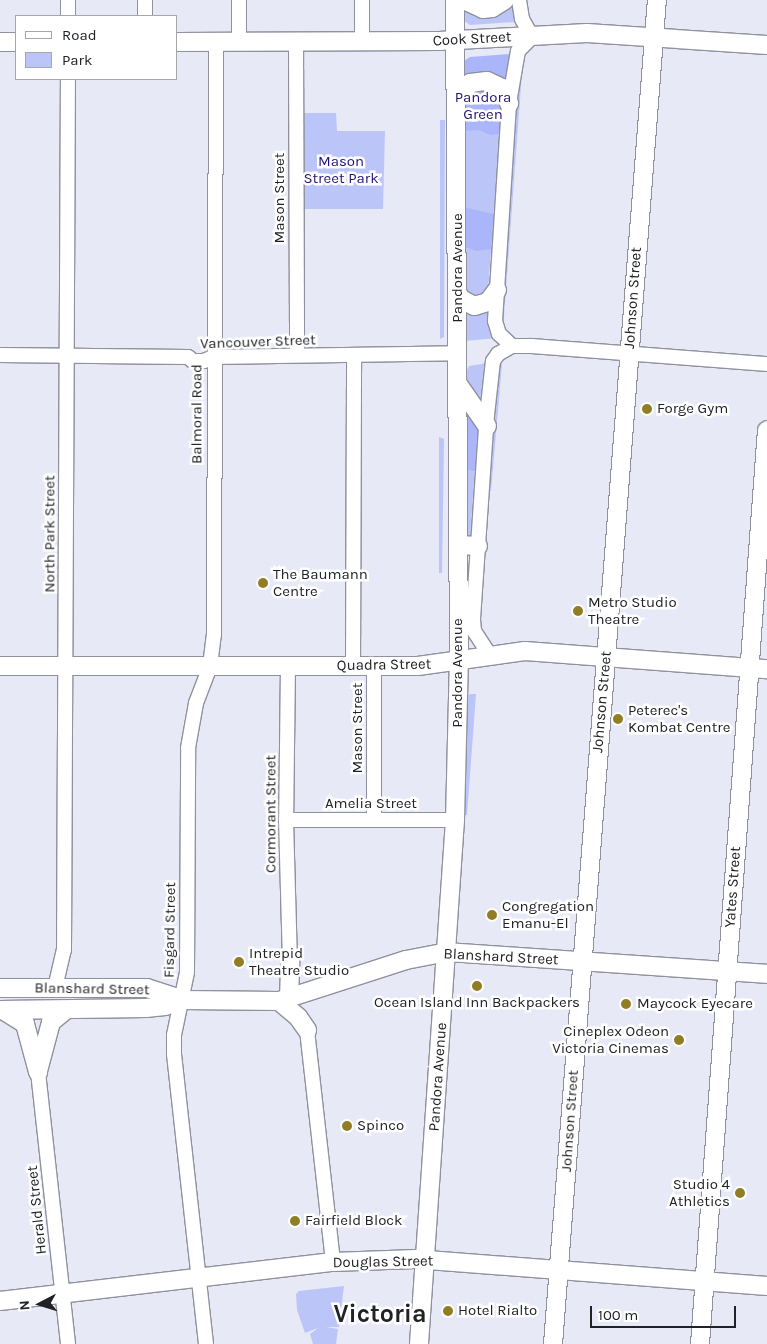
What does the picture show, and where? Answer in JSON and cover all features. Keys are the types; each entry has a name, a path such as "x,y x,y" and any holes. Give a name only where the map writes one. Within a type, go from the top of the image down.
{"main road":[{"name":"Pandora Avenue","path":"419,1344 455,820 459,660 458,98 455,0"},
{"path":"464,0 483,9 492,8 504,0"},
{"name":"Johnson Street","path":"553,1344 657,0"},
{"name":"Cook Street","path":"178,42 457,41 580,33 767,45"},
{"path":"0,42 15,42"},
{"path":"458,98 470,83 487,81 502,88 509,102"},
{"path":"457,292 461,299 474,306 488,302 497,290"},
{"path":"458,384 487,426"},
{"name":"Yates Street","path":"700,1344 767,430"},
{"path":"458,545 478,546"},
{"name":"Quadra Street","path":"0,666 422,666 489,654 525,651 767,669"},
{"name":"Blanshard Street","path":"2,1010 146,1008 165,1006 183,1000 296,996 406,960 447,952 767,974"},
{"path":"290,961 298,1017 307,1030"},
{"name":"Blanshard Street","path":"0,988 147,988 183,1000"},
{"path":"296,996 307,1030"},
{"path":"2,1010 25,1024 38,1072"},
{"path":"38,1072 51,1022 66,1010"},
{"name":"Douglas Street","path":"0,1301 333,1262 424,1260 704,1283 767,1286"}],"street":[{"path":"68,0 68,15"},
{"path":"145,0 145,15"},
{"path":"239,0 239,42"},
{"path":"362,0 362,42"},
{"path":"519,0 522,19 532,37 518,51 509,102 496,327 512,346 629,352 767,364"},
{"name":"Balmoral Road","path":"210,666 214,635 213,357 216,42"},
{"name":"Mason Street","path":"296,42 297,355"},
{"name":"North Park Street","path":"55,988 64,950 68,80"},
{"name":"Pandora Avenue","path":"489,654 474,631 478,546 493,361 512,346"},
{"name":"Vancouver Street","path":"0,354 188,357 193,360 213,357 458,353"},
{"name":"Mason Street","path":"353,666 354,356"},
{"name":"Fisgard Street","path":"206,1344 174,1054 174,1035 183,1000 187,972 188,748 196,703 210,666"},
{"name":"Cormorant Street","path":"288,666 286,820 290,961"},
{"name":"Mason Street","path":"374,666 374,820"},
{"name":"Amelia Street","path":"286,820 455,820"},
{"path":"307,1030 333,1262"},
{"name":"Herald Street","path":"38,1072 68,1344"}],"green space":[{"path":"513,1 515,22 470,25 463,20 464,7"},
{"path":"520,59 523,59 503,329 501,320"},
{"name":"Pandora Green","path":"464,101 502,104 488,292 482,300 465,294"},
{"name":"Mason Street Park","path":"303,113 336,113 337,131 385,131 383,209 303,209"},
{"path":"440,120 445,120 444,337 440,339"},
{"path":"491,306 497,338 465,341 463,307"},
{"path":"488,363 484,407 465,384 466,372 469,366"},
{"path":"498,363 502,364 491,491 487,491"},
{"path":"465,400 478,425 471,525 473,531 472,538 465,540"},
{"path":"439,437 444,439 442,573 439,573"},
{"path":"470,694 476,694 467,815 464,815 466,697"},
{"path":"344,1286 339,1327 326,1327 338,1329 336,1344 313,1344 310,1334 318,1328 305,1333 297,1310 296,1294 299,1291"}],"shaded area":[{"name":"Pandora Green","path":"509,54 512,56 508,85 464,82 464,61 470,57"},
{"path":"493,88 502,104 500,134 490,135 479,130 463,131 464,101 470,89"},
{"path":"463,207 494,214 491,249 476,251 463,246"},
{"path":"465,400 478,425 475,471 462,469"}],"place":[{"name":"Forge Gym","path":"647,409"},
{"name":"The Baumann Centre","path":"263,583"},
{"name":"Metro Studio Theatre","path":"578,611"},
{"name":"Peterec's Kombat Centre","path":"618,719"},
{"name":"Congregation Emanu-El","path":"492,915"},
{"name":"Intrepid Theatre Studio","path":"239,962"},
{"name":"Ocean Island Inn Backpackers","path":"477,986"},
{"name":"Maycock Eyecare","path":"626,1004"},
{"name":"Cineplex Odeon Victoria Cinemas","path":"679,1040"},
{"name":"Spinco","path":"347,1126"},
{"name":"Studio 4 Athletics","path":"740,1193"},
{"name":"Fairfield Block","path":"295,1221"},
{"name":"Hotel Rialto","path":"448,1311"}],"district":[{"name":"Victoria","path":"380,1314"}]}
